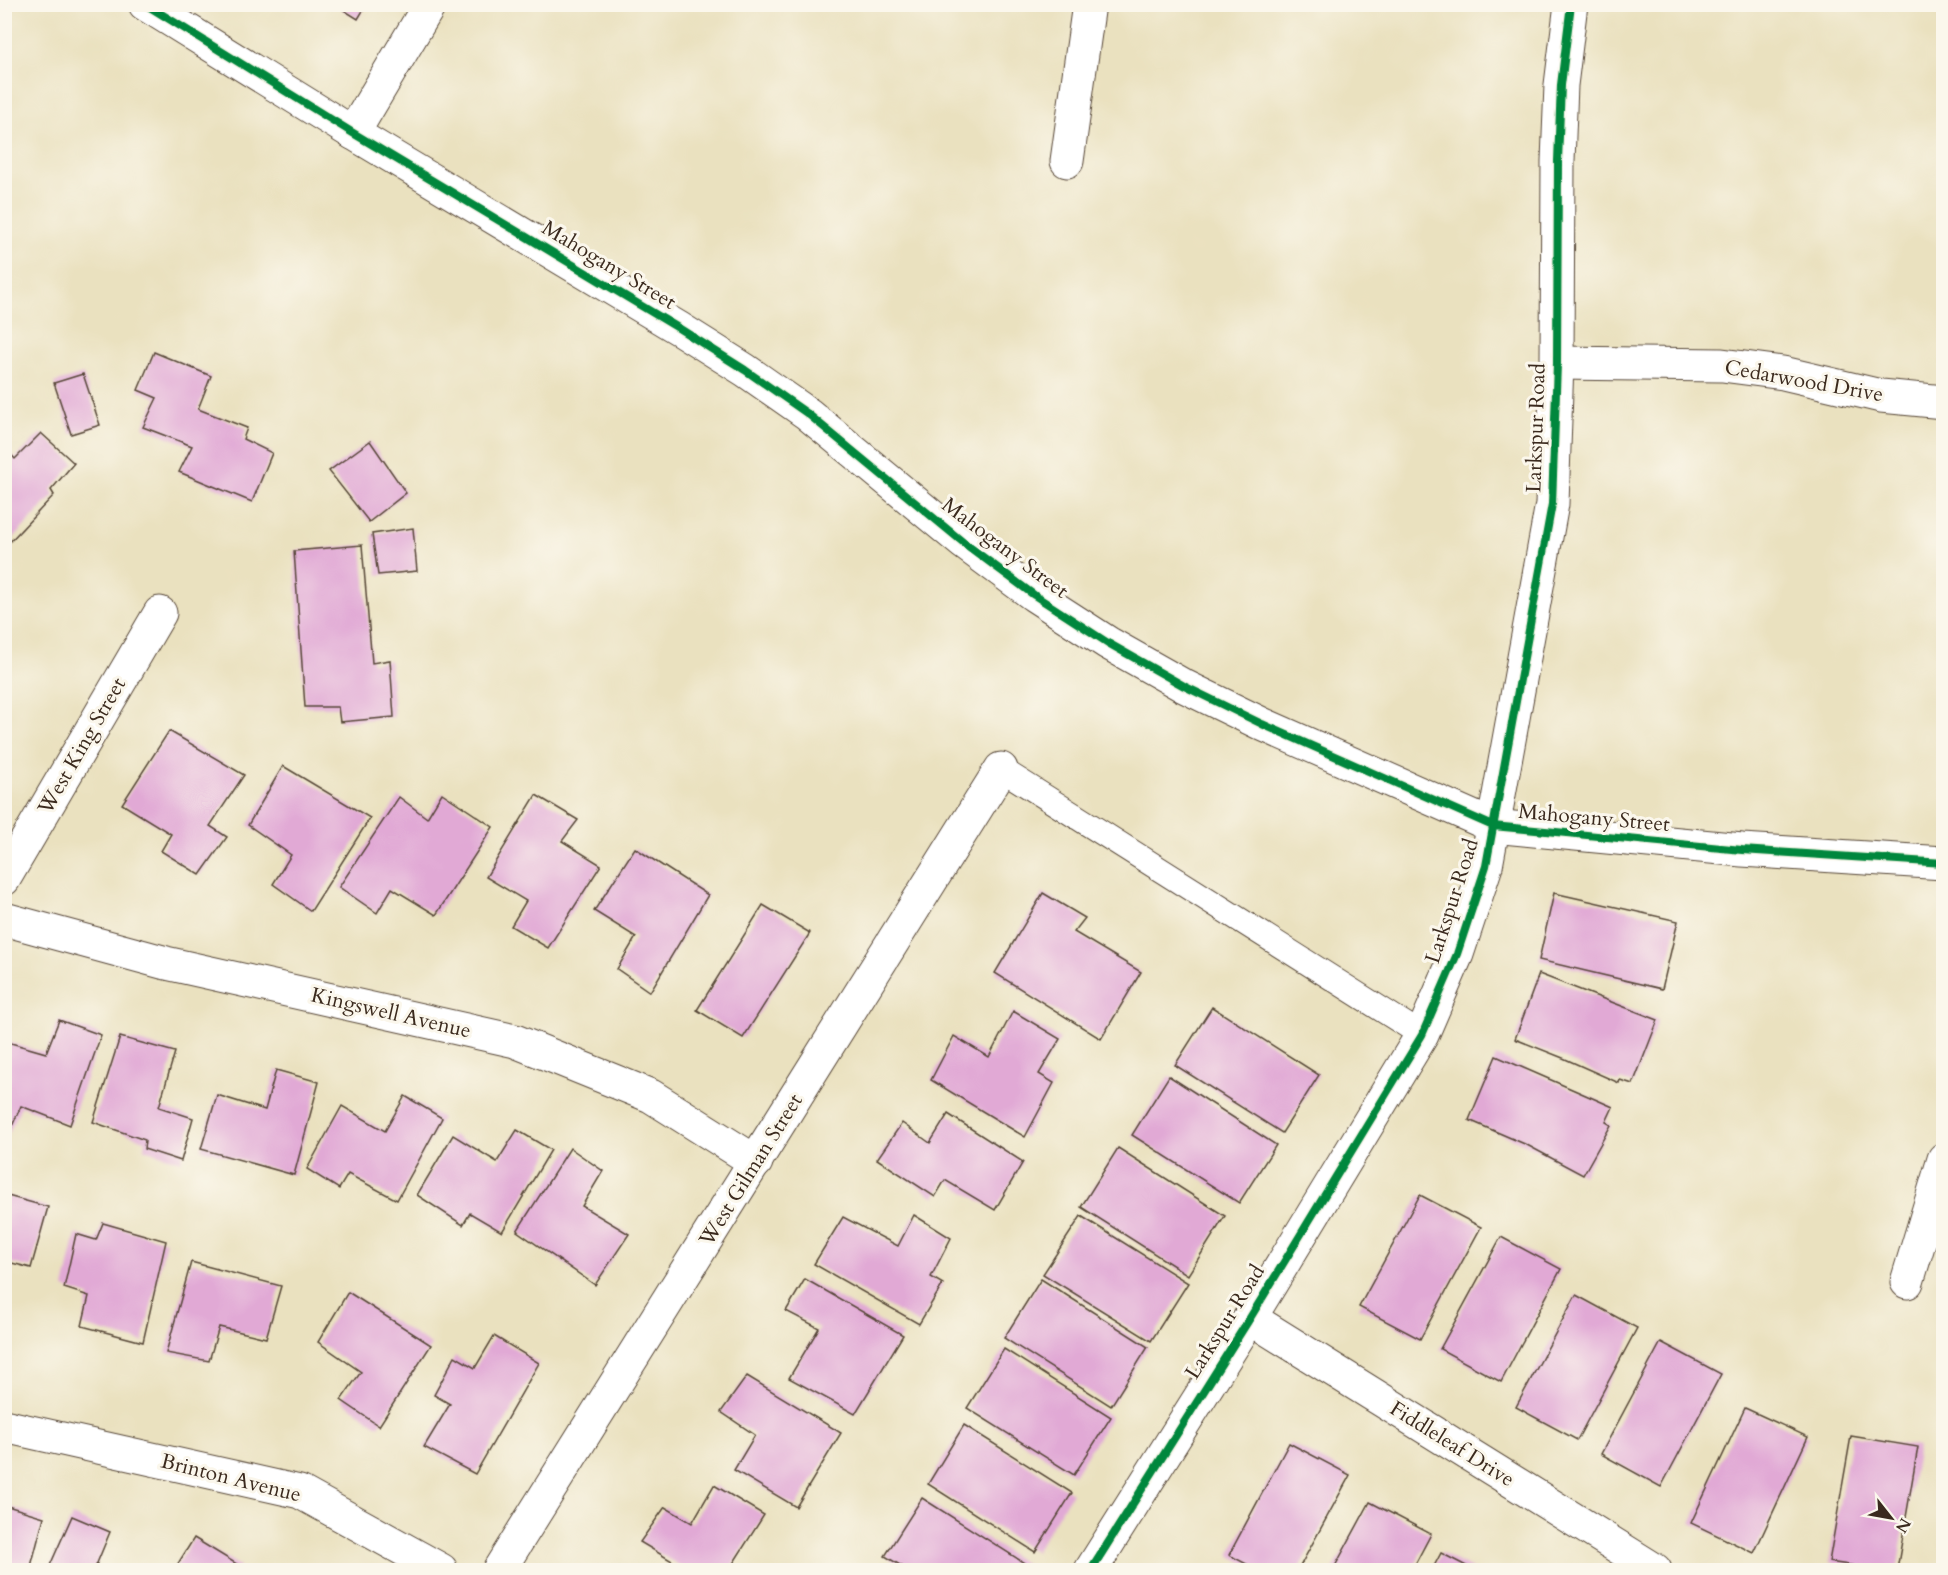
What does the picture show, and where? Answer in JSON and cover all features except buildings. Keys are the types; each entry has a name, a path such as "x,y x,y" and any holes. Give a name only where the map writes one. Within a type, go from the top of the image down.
{"street":[{"name":"Mahogany Street","path":"145,4 353,133 745,370 808,414 972,550 1034,596 1184,686 1262,724 1493,826 1742,850 1944,863"},
{"path":"353,133 430,4"},
{"path":"1066,161 1089,4"},
{"name":"Larkspur Road","path":"1091,1570 1250,1318 1422,1035 1461,943 1486,866 1552,504 1557,363 1560,96 1571,4"},
{"name":"Cedarwood Drive","path":"1557,363 1722,365 1783,373 1881,396 1944,402"},
{"name":"West King Street","path":"4,879 160,613"},
{"name":"West Gilman Street","path":"499,1570 1001,769"},
{"name":"Kingswell Avenue","path":"4,919 166,963 515,1041 651,1096 756,1162"},
{"path":"1907,1281 1944,1159"},
{"name":"Fiddleleaf Drive","path":"1250,1318 1655,1570"},
{"name":"Brinton Avenue","path":"4,1426 300,1492 441,1570"}],"lane":[{"path":"1001,769 1422,1035"}],"cycle path":[{"path":"145,4 353,133 745,370 808,414 964,543 1034,595 1108,643 1184,686 1262,724 1493,826 1742,850 1944,863"},
{"path":"1091,1570 1250,1318 1422,1035 1457,954 1486,866 1552,504 1557,363 1558,161 1561,85 1571,4"}]}
